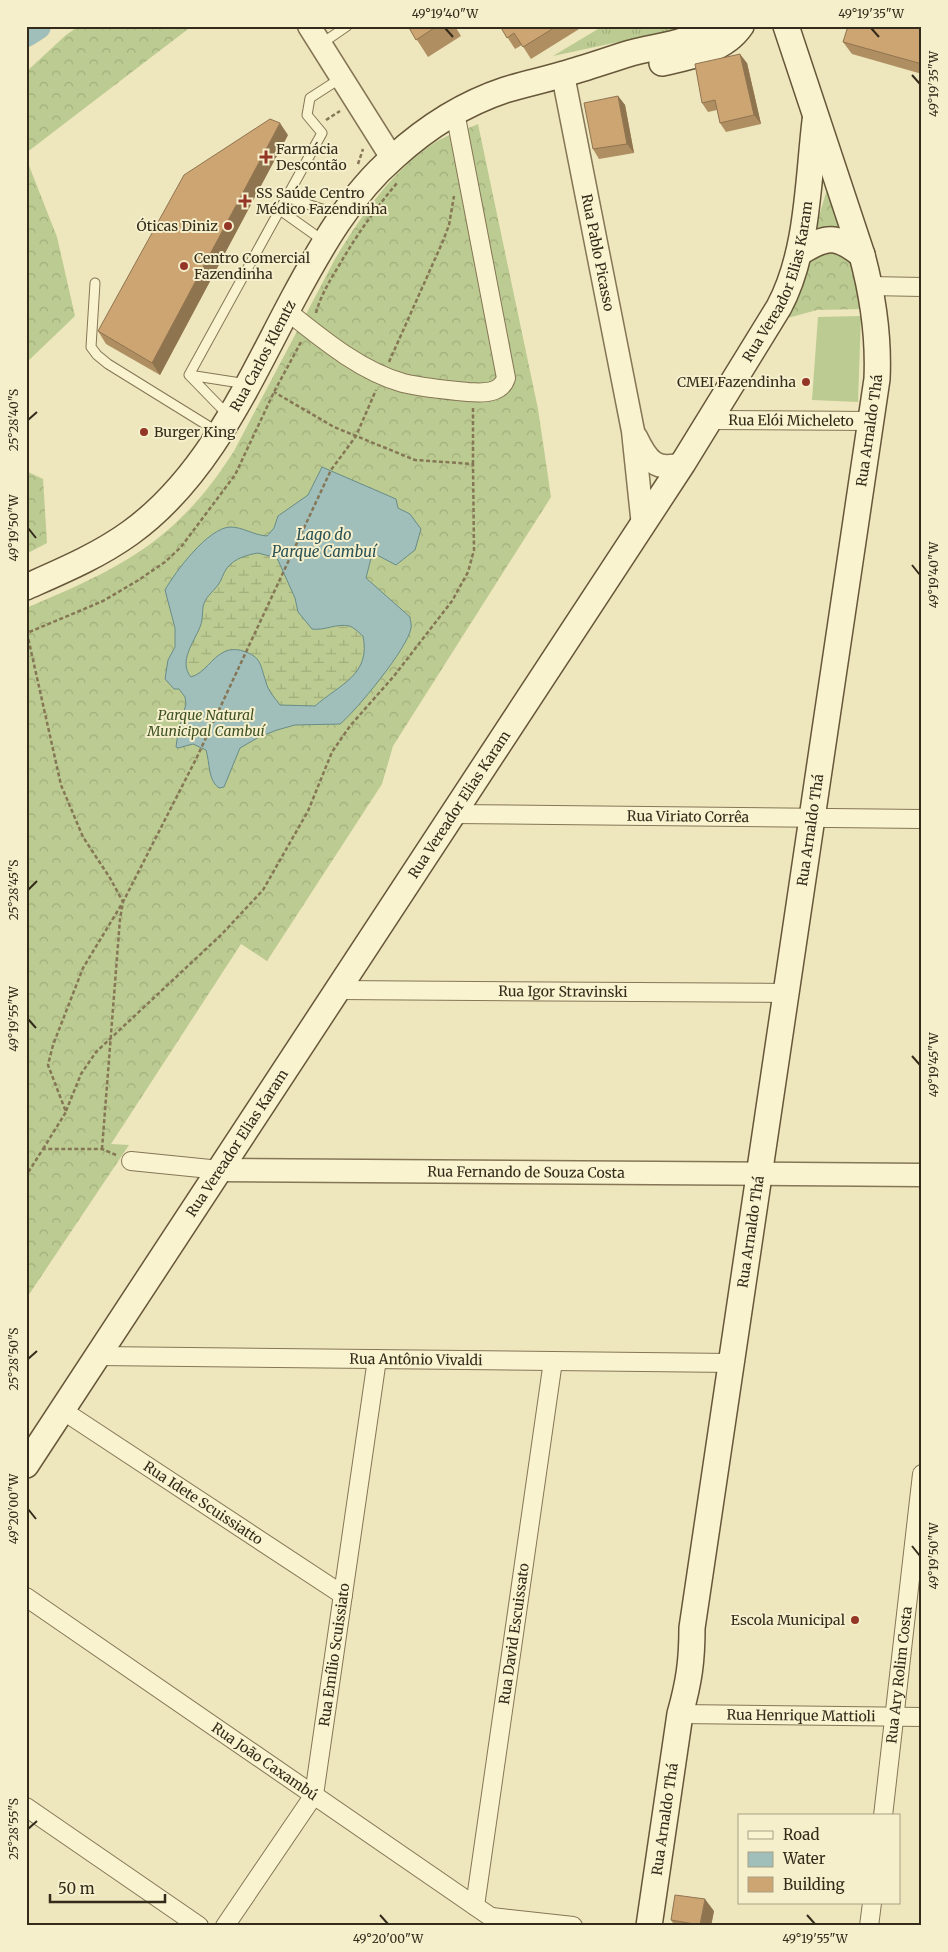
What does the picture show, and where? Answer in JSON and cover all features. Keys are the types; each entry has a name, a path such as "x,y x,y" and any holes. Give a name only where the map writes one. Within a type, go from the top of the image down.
{"main road":[{"name":"Rua Carlos Klemtz","path":"26,587 83,562 131,532 178,490 225,425 325,242 342,215 371,180 396,169 434,124 455,112 504,90 633,52 687,40 715,26"},
{"name":"Rua Carlos Klemtz","path":"563,74 636,68 694,56 722,43 742,26"},
{"name":"Rua Arnaldo Thá","path":"649,1926 680,1714 678,1685 682,1658 692,1628 732,1363 872,421 878,356 870,286 862,255 788,34 772,26"},
{"name":"Rua Vereador Elias Karam","path":"26,1465 643,526 711,420 783,298 799,253 816,113"},
{"path":"799,253 811,245 832,239 842,241 862,255"}],"street":[{"path":"314,35 396,169"},
{"name":"Rua Pablo Picasso","path":"563,74 633,431 643,526"},
{"path":"287,311 354,360 383,375 402,382 424,387 473,392 496,391 501,388 506,378 455,112"},
{"path":"870,286 922,287"},
{"name":"Rua Elói Micheleto","path":"711,420 872,421"},
{"name":"Rua Pablo Picasso","path":"633,431 645,456 653,462 660,466 671,468 683,463"},
{"name":"Rua Viriato Corrêa","path":"454,814 922,818"},
{"name":"Rua Igor Stravinski","path":"338,990 787,993"},
{"name":"Rua Fernando de Souza Costa","path":"131,1161 220,1170 922,1175"},
{"name":"Rua Antônio Vivaldi","path":"98,1356 732,1363"},
{"name":"Rua Emílio Scuissiato","path":"225,1926 314,1795 377,1359"},
{"name":"Rua David Escuissato","path":"476,1906 553,1361"},
{"name":"Rua Idete Scuissiatto","path":"62,1410 343,1595"},
{"name":"Rua Ary Rolim Costa","path":"883,1814 922,1474"},
{"name":"Rua João Caxambú","path":"26,1596 498,1921"},
{"name":"Rua Henrique Mattioli","path":"680,1714 922,1716"},
{"path":"26,1807 199,1926"},
{"path":"869,1926 872,1904"},
{"path":"498,1921 573,1926"}],"lane":[{"path":"314,35 348,26"},
{"path":"189,375 322,133 307,115 310,98 341,78"},
{"path":"286,197 342,215"},
{"path":"280,210 325,242"},
{"path":"95,283 91,347 97,355 108,364 225,425"},
{"path":"189,375 247,384"},
{"path":"189,375 225,425"}],"path":[{"path":"316,126 340,111 345,119"},
{"path":"359,142 364,150 357,163 371,180"},
{"path":"102,1149 120,919 123,902 110,878 83,837 61,784 27,632 103,601 165,562 181,547 235,475 274,392 308,328 314,321 321,296 374,210 396,169"},
{"path":"66,1112 48,1065 53,1045 84,968 123,902 198,757 331,470 356,436 443,240 449,225 454,196"},
{"path":"274,392 321,421 415,460 473,464"},
{"path":"26,1178 66,1112 81,1074 96,1052 221,935 263,890 308,811 332,752 350,726 394,676 452,602 468,572 474,550 473,392"},
{"path":"43,1148 102,1149 131,1161"}],"green space":[{"path":"79,26 192,26 26,153 26,72 66,35"},
{"path":"603,26 677,26 679,29 553,56"},
{"name":"Parque Natural Municipal Cambuí","path":"478,124 538,409 551,497 393,746 382,784 267,961 241,944 111,1144 129,1145 26,1299 26,608 91,579 119,564 168,530 191,508 213,482 234,451 335,259 367,210 405,166 420,153 451,134"},
{"path":"26,158 57,237 75,316 26,363"},
{"path":"828,186 842,232 814,233"},
{"path":"829,247 848,254 863,309 817,310 784,319 804,263"},
{"path":"861,316 858,402 812,400 818,317"},
{"path":"26,471 43,479 47,543 26,554"},
{"path":"258,553 277,558 295,598 298,612 318,630 342,626 363,636 364,649 358,669 343,684 315,706 280,705 266,683 263,669 213,658 200,674 191,677 187,671 186,659 201,625 205,600 219,583 230,565 241,558"}],"water":[{"name":"Lago do Parque Cambuí","path":"322,467 396,499 398,508 410,514 421,529 415,550 396,565 377,555 371,558 366,578 410,617 411,628 401,650 391,664 369,693 340,724 295,725 259,737 240,748 224,787 219,788 215,785 211,776 206,750 193,744 176,747 186,704 185,697 179,689 174,689 165,679 168,660 175,647 175,628 165,590 193,552 221,529 239,528 267,536 274,528 278,516 308,495","holes":["258,553 277,558 295,598 298,612 312,629 344,625 353,628 363,636 364,649 358,669 343,684 315,706 280,705 268,688 257,659 241,650 224,652 191,677 187,671 188,652 201,625 204,604 227,568 237,559"]}],"building":[{"path":"408,26 437,26 416,40"},
{"path":"500,26 557,26 523,47 514,33 507,38"},
{"path":"848,26 922,26 922,64 843,42"},
{"path":"740,54 754,115 720,123 715,100 702,103 695,64"},
{"path":"618,96 627,144 593,149 584,103"},
{"name":"Centro Comercial Fazendinha","path":"270,119 280,123 152,363 98,331 184,175"},
{"path":"675,1895 705,1899 700,1925 671,1920"}],"waterway":[{"path":"26,33 37,26"}],"place":[{"name":"Farmácia Descontão","path":"266,157"},
{"name":"SS Saúde Centro Médico Fazendinha","path":"245,201"},
{"name":"Óticas Diniz","path":"228,226"},
{"name":"Centro Comercial Fazendinha","path":"184,266"},
{"name":"CMEI Fazendinha","path":"806,382"},
{"name":"Burger King","path":"144,432"},
{"name":"Escola Municipal","path":"855,1620"}]}
